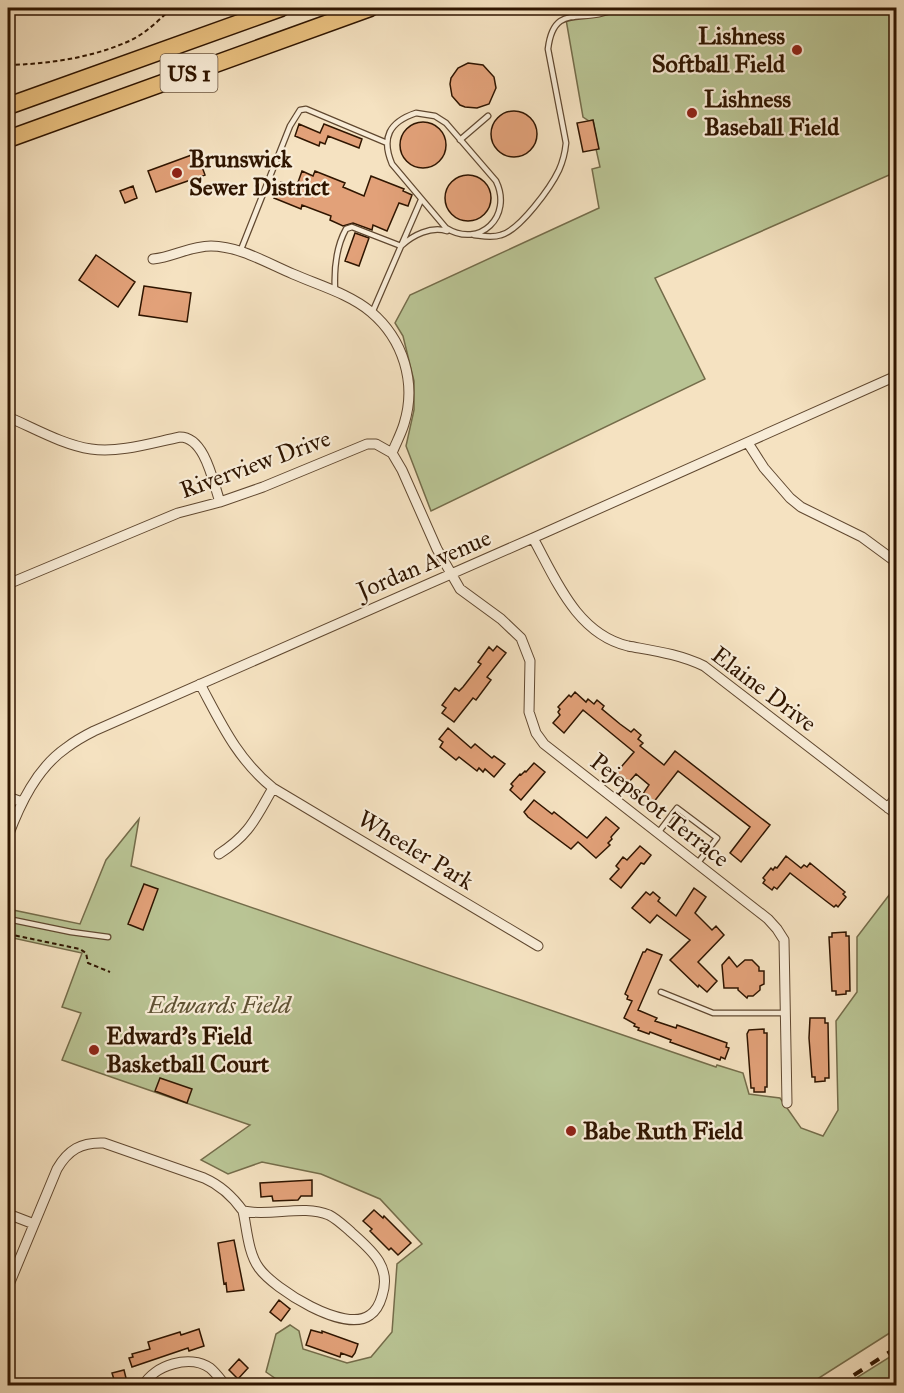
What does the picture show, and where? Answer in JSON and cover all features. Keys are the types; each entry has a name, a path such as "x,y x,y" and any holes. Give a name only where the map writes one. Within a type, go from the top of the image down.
{"highway":[{"name":"US 1","path":"8,106 281,8"},
{"name":"US 1","path":"8,139 370,8"}],"street":[{"path":"153,260 180,251 210,246 233,248 335,292 372,313 388,329 405,361 408,382 407,413 392,453 450,573"},
{"name":"Jordan Avenue","path":"8,836 22,802 42,770 65,748 94,731 897,376"},
{"path":"8,417 77,446 90,449 116,449 180,437 188,438 195,442 202,453 220,501"},
{"path":"748,443 764,468 801,507 862,537 897,562"},
{"name":"Riverview Drive","path":"8,584 178,513 262,487 367,444 375,444 392,453"},
{"name":"Elaine Drive","path":"533,538 567,600 592,629 615,642 679,655 704,666 892,811"},
{"name":"Pejepscot Terrace","path":"450,573 460,589 501,619 521,638 530,661 529,712 536,733 544,744 768,919 781,934 784,940 787,1103"},
{"name":"Wheeler Park","path":"200,684 239,753 255,774 273,788 538,946"},
{"path":"219,854 248,831 273,788"},
{"path":"8,797 22,802"},
{"path":"892,811 897,797"},
{"path":"8,1287 62,1160 78,1146 90,1142 104,1143 129,1151 217,1184 238,1203 243,1211 253,1259 260,1270 280,1286 325,1314 360,1320 370,1316 376,1309 381,1300 385,1282 380,1260 331,1216 307,1211 257,1214 243,1211"},
{"path":"8,1214 34,1224"},
{"path":"143,1386 155,1371 186,1362 198,1363 210,1369 226,1386"}],"lane":[{"path":"401,246 406,241 430,230 441,229 454,233 490,237 513,230 523,221 558,173 564,158 566,143 548,49 553,25 564,16 589,14 616,8"},
{"path":"240,252 290,126 300,110 306,109 387,143"},
{"path":"454,233 440,223 392,164 388,154 387,136 397,123 416,113 426,113 442,120 496,181 502,202 499,213 484,230 474,235"},
{"path":"460,140 488,116"},
{"path":"372,313 421,200"},
{"path":"335,292 338,252 346,229 352,227 401,246"},
{"path":"658,833 677,808 717,838 697,864"},
{"path":"8,919 108,937"},
{"path":"661,992 714,1013 785,1013"}],"path":[{"path":"8,65 79,57 129,41 172,8"},
{"path":"8,934 80,949 86,953 88,963 110,972"}],"green space":[{"path":"564,8 896,8 896,172 655,278 705,379 431,511 406,446 414,410 414,381 403,336 395,323 410,295 599,208 592,169 600,167 596,149 598,148 593,120 589,121 583,117"},
{"name":"Edwards Field","path":"139,819 131,866 716,1067 717,1065 743,1073 749,1094 780,1098 801,1128 823,1136 838,1110 836,1021 857,992 857,937 896,886 896,1329 808,1385 285,1385 266,1372 276,1334 290,1325 299,1331 303,1349 347,1363 371,1357 392,1332 397,1264 422,1244 380,1199 321,1174 262,1162 228,1174 201,1160 250,1125 62,1060 81,1013 62,1007 82,953 8,937 8,909 80,924 106,860"},
{"path":"896,1353 896,1385 845,1385"}],"building":[{"path":"468,63 483,65 494,77 496,88 489,104 477,108 465,107 452,96 451,78 458,68"},
{"path":"514,111 530,118 537,134 530,150 514,157 498,150 491,134 498,118"},
{"path":"593,120 599,149 583,152 577,123"},
{"path":"423,122 439,129 446,145 439,161 423,168 407,161 400,145 407,129"},
{"path":"299,124 320,133 324,124 362,139 359,148 328,136 325,144 320,142 319,146 295,136"},
{"name":"Brunswick Sewer District","path":"197,153 205,175 156,192 148,171"},
{"name":"Brunswick Sewer District","path":"302,171 313,176 315,171 345,183 343,187 364,196 371,176 404,189 403,191 412,195 408,206 399,203 387,231 373,225 372,230 353,223 343,226 330,220 331,216 302,205 301,209 274,198 281,182 296,188"},
{"path":"468,175 484,182 491,198 484,214 468,221 452,214 445,198 452,182"},
{"path":"133,186 137,198 125,203 120,191"},
{"path":"355,233 369,238 359,266 345,261"},
{"path":"96,255 135,282 118,307 79,280"},
{"path":"144,286 191,293 187,322 139,315"},
{"path":"497,646 506,653 487,677 491,680 476,700 473,698 454,722 442,713 446,708 442,705 455,688 459,691 463,687 481,664 478,662 489,647 493,651"},
{"path":"575,692 586,702 588,699 594,704 597,700 604,706 602,709 620,724 631,732 634,729 641,735 638,739 643,743 640,746 664,765 675,751 770,825 741,862 730,853 750,827 678,771 653,803 642,795 649,785 636,774 628,783 616,773 634,752 583,710 564,733 553,723 560,715 558,707"},
{"path":"448,728 471,748 475,744 492,758 494,756 505,764 494,777 485,769 483,772 479,768 477,771 459,757 456,760 440,747 443,742 439,739"},
{"path":"534,763 545,772 521,800 510,790 513,786 511,784"},
{"path":"534,800 552,814 554,812 587,838 606,817 619,828 611,837 608,843 610,845 596,858 578,842 571,849 528,817 524,812"},
{"path":"640,846 651,855 644,864 641,863 621,888 610,879 619,869 616,866 623,857 627,860"},
{"path":"786,856 801,868 804,865 807,867 810,863 845,892 843,894 846,897 838,907 836,905 834,907 790,873 777,889 774,887 772,890 763,883 765,880 763,878 771,868 773,870 777,868"},
{"path":"144,884 158,889 143,930 128,924"},
{"path":"694,888 706,897 695,913 712,930 716,926 724,935 698,962 717,981 707,992 699,985 698,987 670,960 690,940 657,915 650,923 632,908 646,892 650,895 653,892 660,898 658,901 676,916"},
{"path":"846,932 846,936 849,936 850,991 836,995 836,991 832,991 829,937 832,937 832,933"},
{"path":"647,949 662,955 638,1010 657,1018 655,1021 676,1028 677,1025 727,1043 726,1047 729,1048 725,1059 721,1057 720,1060 670,1042 671,1040 650,1032 649,1034 638,1030 635,1024 624,1018 632,1001 627,999 628,996 625,994 643,952"},
{"path":"729,957 737,967 745,960 752,960 759,967 759,971 764,971 764,984 753,996 747,998 738,988 724,988 722,965"},
{"path":"810,1018 825,1018 825,1023 828,1023 829,1078 825,1078 825,1081 815,1082 815,1077 812,1077"},
{"path":"764,1029 764,1033 767,1033 767,1087 765,1087 765,1092 754,1092 754,1088 751,1088 747,1034 749,1030"},
{"path":"160,1078 192,1089 187,1103 155,1091"},
{"path":"312,1180 312,1196 301,1196 298,1200 273,1201 272,1196 261,1197 260,1183"},
{"path":"374,1210 383,1218 384,1216 411,1243 398,1255 391,1248 389,1250 363,1221"},
{"path":"234,1240 244,1290 227,1292 218,1243"},
{"path":"279,1300 290,1309 281,1321 270,1312"},
{"path":"199,1329 204,1346 189,1351 188,1348 132,1367 129,1358 133,1357 132,1354 150,1349 148,1342"},
{"path":"311,1330 322,1333 322,1331 358,1344 355,1353 352,1357 341,1353 340,1357 306,1345"},
{"path":"239,1359 248,1368 238,1379 229,1370"},
{"path":"124,1370 128,1386 116,1386 112,1373"}],"railway":[{"path":"837,1386 896,1348"}],"place":[{"name":"Lishness Softball Field","path":"797,50"},
{"name":"Lishness Baseball Field","path":"692,113"},
{"name":"Brunswick Sewer District","path":"177,173"},
{"name":"Edward's Field Basketball Court","path":"94,1050"},
{"name":"Babe Ruth Field","path":"571,1131"}]}
